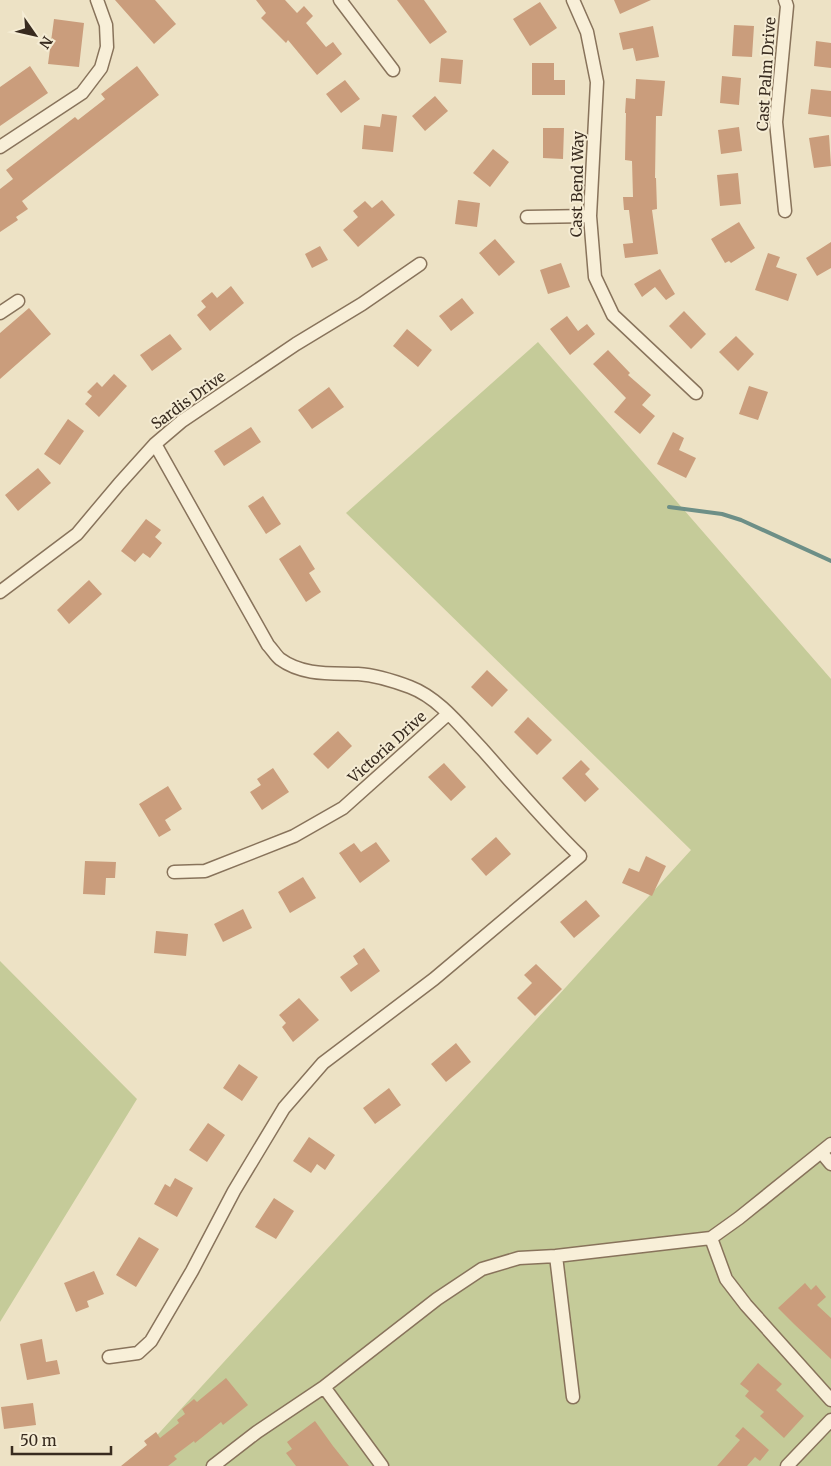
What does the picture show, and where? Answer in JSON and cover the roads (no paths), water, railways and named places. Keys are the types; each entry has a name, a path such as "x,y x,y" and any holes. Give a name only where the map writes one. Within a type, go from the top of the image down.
{"street":[{"path":"0,147 82,93 101,68 107,47 106,25 97,0"},
{"path":"340,0 393,70"},
{"name":"Cast Bend Way","path":"572,0 586,32 597,82 590,216 595,278 613,314 696,393"},
{"name":"Cast Palm Drive","path":"785,0 787,6 776,122 785,211"},
{"path":"527,217 590,216"},
{"name":"Sardis Drive","path":"0,592 78,534 155,444 182,421 296,344 362,304 420,264"},
{"path":"0,313 18,301"},
{"name":"Victoria Drive","path":"155,444 268,645 280,659 301,669 327,674 360,674 411,688 433,701 448,714 343,808 294,836 205,870 174,872"},
{"path":"109,1357 138,1352 151,1341 192,1271 234,1191 279,1116 323,1063 434,979 580,856 448,714"},
{"path":"213,1466 257,1432 324,1386 437,1300 482,1269 519,1258 556,1256 711,1238 739,1218 826,1148 831,1164"},
{"path":"711,1238 726,1279 746,1305 831,1400"},
{"path":"556,1256 573,1397"},
{"path":"324,1386 382,1466"},
{"path":"787,1466 831,1420"}],"waterway":[{"path":"669,507 722,514 741,520 831,561"}]}
